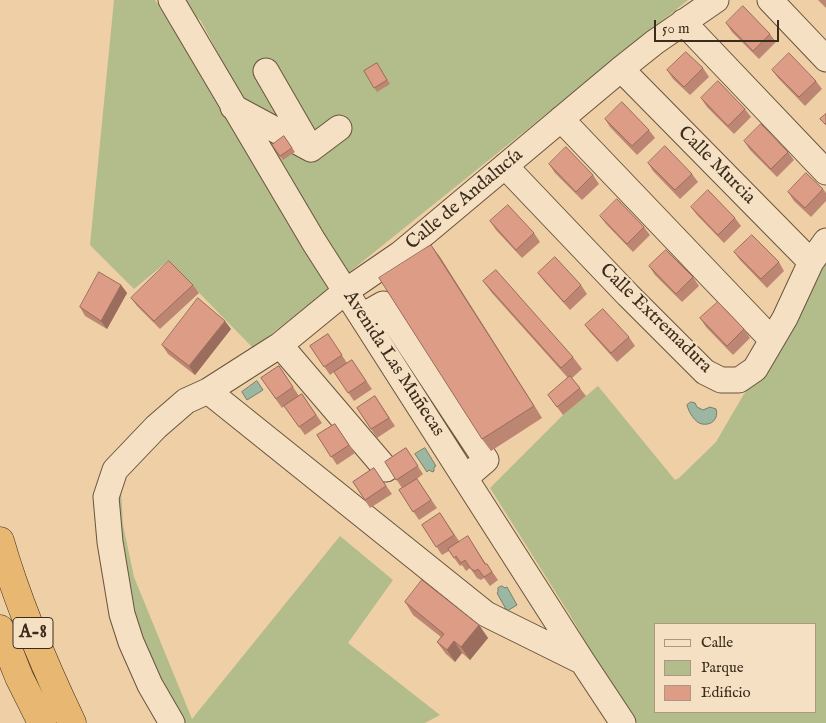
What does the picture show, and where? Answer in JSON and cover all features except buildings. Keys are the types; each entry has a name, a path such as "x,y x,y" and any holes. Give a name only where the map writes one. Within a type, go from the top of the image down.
{"highway":[{"name":"A-8","path":"0,541 15,588 48,673 72,723"},
{"name":"A-8","path":"0,629 42,723"}],"street":[{"name":"Avenida Las Muñecas","path":"170,0 314,242 623,723"},
{"name":"Calle de Andalucía","path":"172,723 131,642 122,614 110,542 106,497 115,470 156,427 186,401 208,391 280,345 346,291 400,254 655,42 716,0"},
{"path":"770,0 826,60"},
{"path":"683,22 826,172"},
{"name":"Calle Murcia","path":"621,69 811,262"},
{"path":"266,71 311,149"},
{"path":"234,107 311,149"},
{"path":"561,119 772,340"},
{"path":"311,149 339,128"},
{"name":"Calle Extremadura","path":"505,166 628,295 705,372 721,380 739,380 755,369 784,318 811,262 826,241"},
{"path":"280,345 386,468"},
{"path":"208,391 486,614 582,661"}],"green space":[{"path":"114,0 155,0 330,288 253,348 168,261 134,289 90,245"},
{"path":"185,0 688,0 347,274 233,82 201,21 193,14"},
{"path":"826,253 826,723 637,723 600,667 570,615 490,488 563,415 598,386 675,480 716,442"},
{"path":"383,319 474,459 469,462 378,322"},
{"path":"121,489 123,525 134,577 192,719 340,536 393,580 348,643 440,715 425,723 179,723 127,611 114,493"}],"shaded area":[{"path":"257,381 263,390 247,400 242,392"},
{"path":"691,402 703,410 710,407 716,409 714,421 709,424 699,423 692,416 687,405"},
{"path":"425,448 436,466 433,472 429,470 427,472 415,454"},
{"path":"502,586 507,587 517,605 507,611 497,593 498,588"}]}
